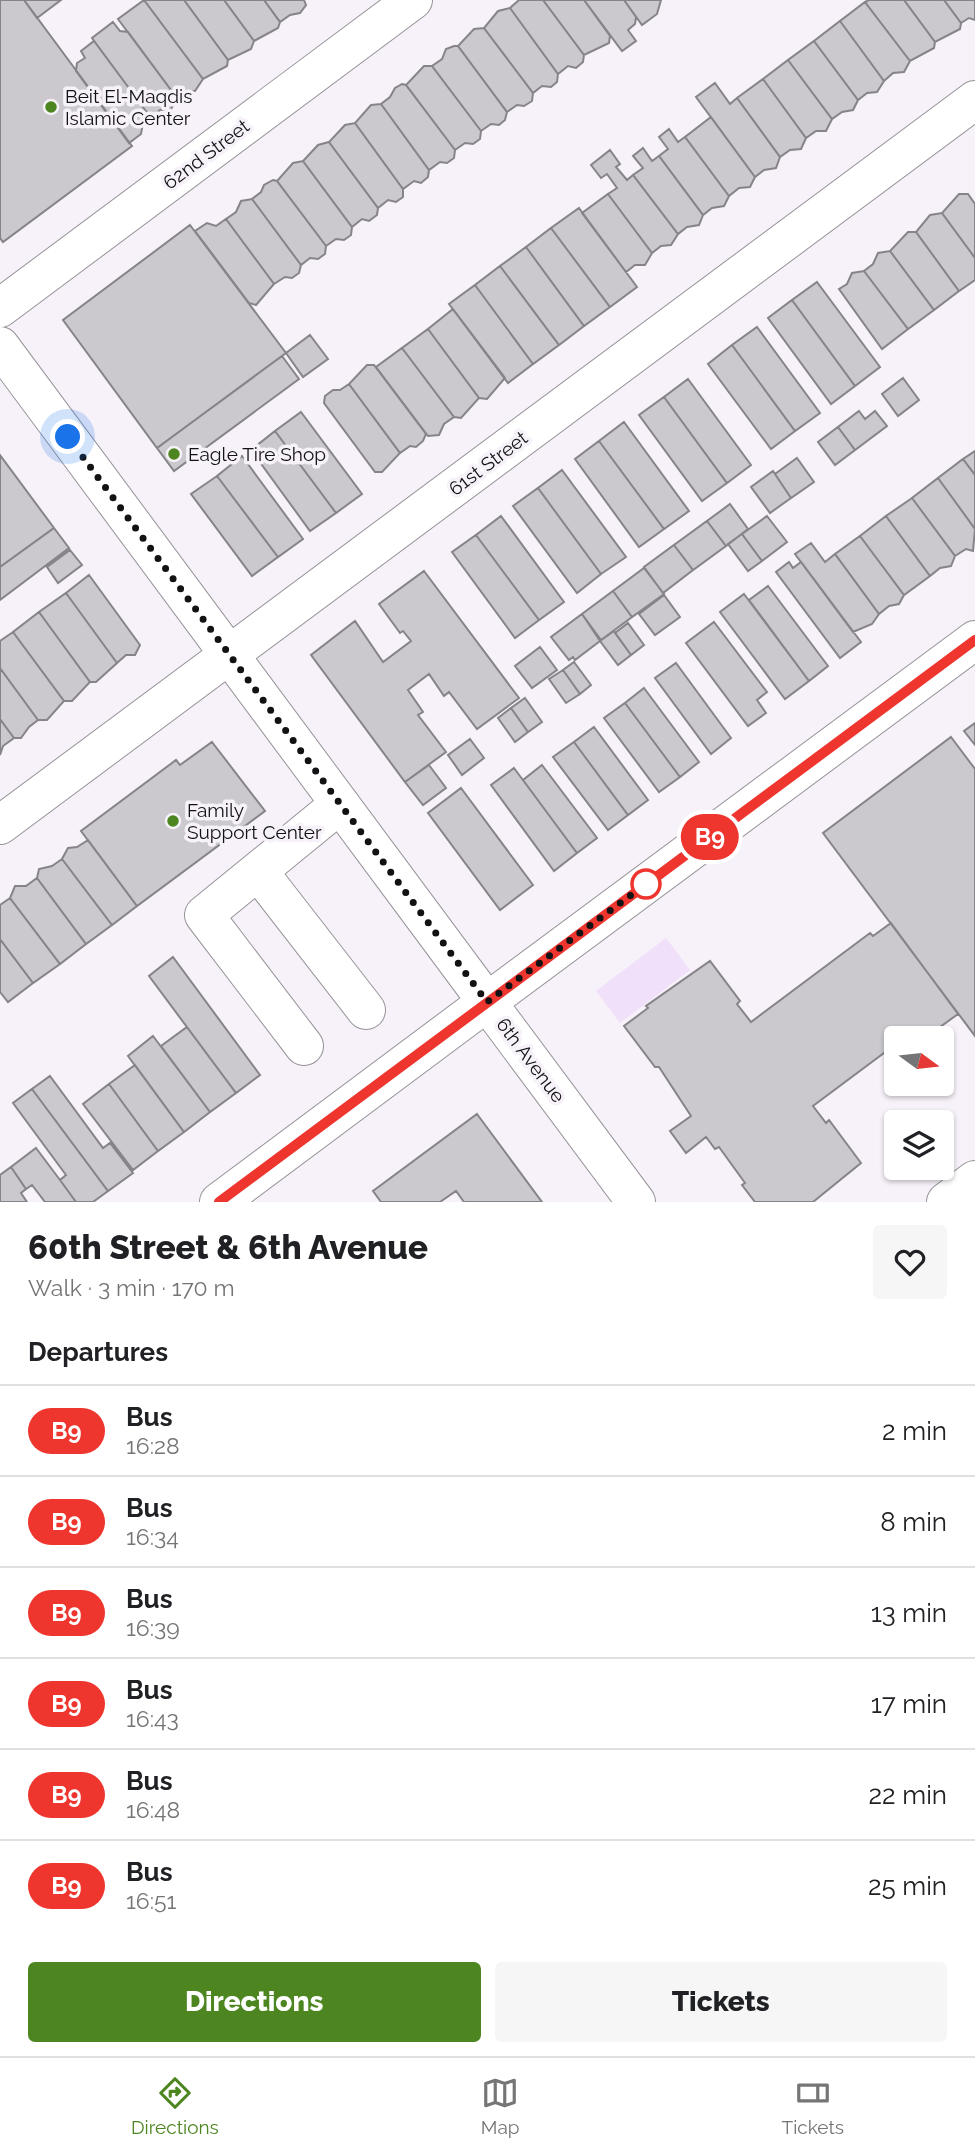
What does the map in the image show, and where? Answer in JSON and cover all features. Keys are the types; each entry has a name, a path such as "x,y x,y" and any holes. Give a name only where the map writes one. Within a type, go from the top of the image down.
{"street":[{"name":"62nd Street","path":"0,308 413,0"},
{"name":"61st Street","path":"0,825 975,100"},
{"name":"6th Avenue","path":"0,346 636,1202"},
{"path":"219,1202 975,640"},
{"path":"304,1046 204,915 340,804"},
{"path":"258,871 366,1010"},
{"path":"946,1202 975,1180"}],"shaded area":[{"path":"666,938 690,970 620,1023 596,991"}],"building":[{"name":"Beit El-Maqdis Islamic Center","path":"0,0 24,0 132,146 3,242 0,238"},
{"path":"24,0 61,0 37,18"},
{"path":"144,0 184,0 228,60 227,66 203,79"},
{"path":"144,0 203,79 195,91 186,91 177,98 118,19"},
{"path":"184,0 224,0 254,41 251,49 228,60"},
{"path":"224,0 264,0 280,22 278,28 254,41"},
{"path":"264,0 304,0 306,5 300,13 290,15 280,22"},
{"path":"519,0 543,0 584,55 583,62 576,68 568,66 558,74 510,8"},
{"path":"543,0 584,0 610,36 609,43 584,55"},
{"path":"584,0 624,0 636,17 635,24 628,30 636,41 622,51"},
{"path":"624,0 661,0 657,14 642,25"},
{"path":"904,0 935,42 934,48 910,61 865,2"},
{"path":"904,0 944,0 961,23 960,29 935,42"},
{"path":"944,0 975,0 975,20 969,18 961,23"},
{"path":"865,2 910,61 904,72 893,73 884,81 840,21"},
{"path":"510,8 558,74 557,82 551,87 542,86 533,93 484,28 498,11"},
{"path":"840,21 884,81 877,92 867,93 858,100 814,41"},
{"path":"113,22 120,31 128,32 177,98 171,109 160,110 151,118 92,38"},
{"path":"484,28 533,93 532,101 524,106 517,105 507,112 458,46 474,29"},
{"path":"94,41 151,118 143,123 141,134 129,143 76,71 77,63 85,58 81,51"},
{"path":"814,41 858,100 853,110 842,112 832,119 788,60"},
{"path":"458,46 507,112 505,120 499,125 491,124 481,131 432,66 442,59 446,49"},
{"path":"788,60 832,119 826,131 816,131 806,138 763,79"},
{"path":"424,66 432,66 481,131 480,139 473,144 465,143 455,150 406,85"},
{"path":"763,79 806,138 801,149 790,150 780,157 737,98"},
{"path":"715,83 730,104 737,98 780,157 776,168 764,170 755,177 696,97"},
{"path":"402,84 406,85 455,150 454,158 447,163 440,162 429,170 381,104"},
{"path":"381,104 429,170 428,177 421,183 414,181 403,189 355,123 371,105"},
{"path":"711,117 755,177 750,187 739,188 729,196 685,137"},
{"path":"355,123 403,189 403,197 396,202 388,200 378,208 329,142 345,125"},
{"path":"669,129 678,142 685,137 729,196 724,206 712,208 703,215 659,156 668,149 659,137"},
{"path":"329,142 378,208 377,215 369,221 362,219 352,227 303,161 318,145"},
{"path":"643,148 652,161 659,156 703,215 699,225 687,227 678,234 633,175 643,168 633,156"},
{"path":"610,150 620,164 616,167 627,180 633,175 678,234 671,245 661,246 652,253 608,194 617,188 607,174 601,178 591,165"},
{"path":"303,161 352,227 351,235 344,240 336,239 326,246 277,181 293,163"},
{"path":"273,180 277,181 326,246 325,254 318,259 310,258 301,265 252,199 261,192 264,185"},
{"path":"608,194 652,253 645,265 635,265 626,272 582,213"},
{"path":"959,194 968,194 975,204 975,258 942,213"},
{"path":"252,199 301,265 299,273 292,278 285,277 274,284 226,219 236,212 241,201"},
{"path":"579,208 637,287 610,307 551,228"},
{"path":"942,213 975,258 975,280 959,291 916,232 930,215"},
{"path":"226,219 274,284 256,305 249,303 195,231 207,223 216,226"},
{"path":"190,225 286,353 157,448 63,320"},
{"path":"551,228 610,307 584,326 526,247"},
{"path":"908,232 916,232 959,291 934,310 890,251"},
{"path":"526,247 584,326 559,345 500,266"},
{"path":"890,251 934,310 908,329 864,271 873,264 878,253"},
{"path":"500,266 559,345 533,364 475,285"},
{"path":"864,271 908,329 882,349 839,289 847,284 852,273"},
{"path":"817,282 880,367 855,386 792,300"},
{"path":"475,285 533,364 508,383 449,304"},
{"path":"792,300 855,386 831,404 768,318"},
{"path":"453,309 505,378 487,399 479,398 428,329"},
{"path":"757,327 820,413 795,431 732,345"},
{"path":"428,329 479,398 461,418 454,417 402,348"},
{"path":"310,335 328,359 303,377 286,353"},
{"path":"732,345 795,431 771,449 708,364"},
{"path":"402,348 454,417 444,424 439,435 428,436 376,367"},
{"path":"282,356 299,379 174,471 157,448"},
{"path":"367,365 374,365 426,434 416,447 410,446 400,453 349,384"},
{"path":"903,378 919,400 898,416 882,394"},
{"path":"688,379 751,465 727,483 664,397"},
{"path":"349,384 400,453 382,472 375,472 324,403 325,396"},
{"path":"664,397 727,483 702,501 639,415"},
{"path":"859,411 865,419 875,411 887,426 855,450 838,427"},
{"path":"301,412 362,494 336,513 275,431"},
{"path":"624,422 689,511 664,529 599,441"},
{"path":"838,427 855,450 835,465 818,442"},
{"path":"275,431 336,513 310,531 251,450"},
{"path":"599,441 664,529 639,547 575,459"},
{"path":"975,451 975,475 963,459"},
{"path":"0,455 54,528 0,567"},
{"path":"242,456 303,539 278,557 217,476"},
{"path":"797,458 814,482 791,498 775,474"},
{"path":"963,459 975,475 975,529 938,478"},
{"path":"562,470 626,557 601,574 538,488"},
{"path":"773,471 791,498 770,513 751,487"},
{"path":"217,476 278,557 252,576 191,494"},
{"path":"938,478 975,529 973,551 966,549 955,556 912,498"},
{"path":"538,488 601,574 577,593 513,506"},
{"path":"912,498 955,556 951,566 940,568 930,576 886,516"},
{"path":"730,504 748,529 726,546 707,521"},
{"path":"501,516 564,602 539,620 476,535"},
{"path":"767,516 787,542 762,561 742,534"},
{"path":"886,516 930,576 904,595 860,536"},
{"path":"707,521 726,546 693,570 674,545"},
{"path":"54,528 69,548 0,600 0,567"},
{"path":"742,534 762,561 748,571 728,544"},
{"path":"476,535 539,620 515,638 452,552"},
{"path":"860,536 904,595 899,604 889,606 879,614 835,554"},
{"path":"811,543 825,562 835,554 879,614 872,624 853,632 795,554"},
{"path":"674,545 693,570 663,593 644,567"},
{"path":"70,550 82,565 58,583 47,567"},
{"path":"789,562 793,568 801,562 861,642 840,658 776,572"},
{"path":"644,568 664,594 632,617 613,591"},
{"path":"424,571 519,698 477,729 449,692 444,696 429,674 408,690 423,712 418,715 446,752 405,782 311,655 355,621 383,662 411,641 403,631 400,633 379,604"},
{"path":"89,575 140,645 135,655 126,655 117,663 66,593"},
{"path":"768,586 828,666 809,681 749,600"},
{"path":"613,591 632,617 601,640 582,614"},
{"path":"66,593 117,663 96,682 90,682 39,612"},
{"path":"744,594 809,681 785,699 720,612"},
{"path":"664,595 680,617 655,635 639,614"},
{"path":"39,612 90,682 72,701 64,701 13,632"},
{"path":"582,614 600,641 575,660 573,657 569,660 551,637"},
{"path":"714,622 767,692 757,700 766,713 748,726 686,643"},
{"path":"628,623 644,645 631,655 615,633"},
{"path":"614,631 631,655 618,665 600,641"},
{"path":"13,632 64,701 47,720 38,720 0,668 0,641"},
{"path":"540,647 557,670 532,688 515,666"},
{"path":"574,662 591,685 580,694 563,670"},
{"path":"676,663 731,738 711,754 655,678"},
{"path":"0,668 38,720 21,738 14,738 0,719"},
{"path":"563,670 580,694 566,703 549,679"},
{"path":"644,688 699,762 680,777 625,703"},
{"path":"525,698 542,722 528,732 511,708"},
{"path":"625,703 680,777 659,792 604,718"},
{"path":"511,708 528,732 515,742 498,718"},
{"path":"0,719 14,738 3,746 0,755"},
{"path":"975,723 975,745 964,731"},
{"path":"594,727 648,800 628,815 574,742"},
{"path":"951,737 975,769 975,1036 823,833"},
{"path":"470,739 484,758 462,775 448,755"},
{"name":"Family Support Center","path":"212,742 265,811 137,906 81,831 176,760 180,765"},
{"path":"574,742 628,815 608,830 553,757"},
{"path":"429,765 446,788 423,805 405,782"},
{"path":"542,765 597,838 577,853 523,780"},
{"path":"514,768 577,853 554,871 491,785"},
{"path":"461,788 533,885 500,910 428,813"},
{"path":"88,840 137,906 112,925 62,859 68,848 77,847"},
{"path":"62,859 112,925 86,944 37,878 39,869 52,866"},
{"path":"37,878 86,944 60,964 10,898 15,886 26,886"},
{"path":"10,898 60,964 33,983 0,939 0,905"},
{"path":"891,923 958,1014 942,1026 884,1026 884,1053 813,1106 826,1123 829,1120 861,1163 813,1202 755,1202 719,1147 715,1149 706,1137 686,1153 670,1131 691,1116 659,1067 655,1067 624,1026 648,1008 646,1006 710,961 740,1001 737,1004 751,1022 870,933 873,936"},
{"path":"0,939 33,983 8,1002 0,992"},
{"path":"173,957 260,1075 236,1093 149,976"},
{"path":"187,1027 236,1093 210,1112 161,1046"},
{"path":"153,1036 210,1112 184,1132 128,1056"},
{"path":"135,1065 184,1132 158,1151 109,1084"},
{"path":"50,1076 103,1148 110,1143 133,1173 108,1191 32,1089"},
{"path":"109,1084 158,1151 133,1170 83,1104"},
{"path":"32,1089 108,1191 93,1202 76,1202 60,1180 66,1175 13,1103"},
{"path":"477,1114 542,1202 464,1202 456,1191 440,1202 381,1202 373,1191"},
{"path":"36,1148 76,1202 45,1202 32,1185 26,1189 11,1167"},
{"path":"11,1167 26,1189 21,1193 27,1202 0,1202 0,1175"}],"bus line":[{"name":"B9","path":"219,1202 975,640"}],"place":[{"name":"Beit El-Maqdis Islamic Center","path":"51,107"},
{"name":"Eagle Tire Shop","path":"174,454"},
{"name":"Family Support Center","path":"173,821"}],"route":[{"path":"68,437 487,1002 646,884"}]}
